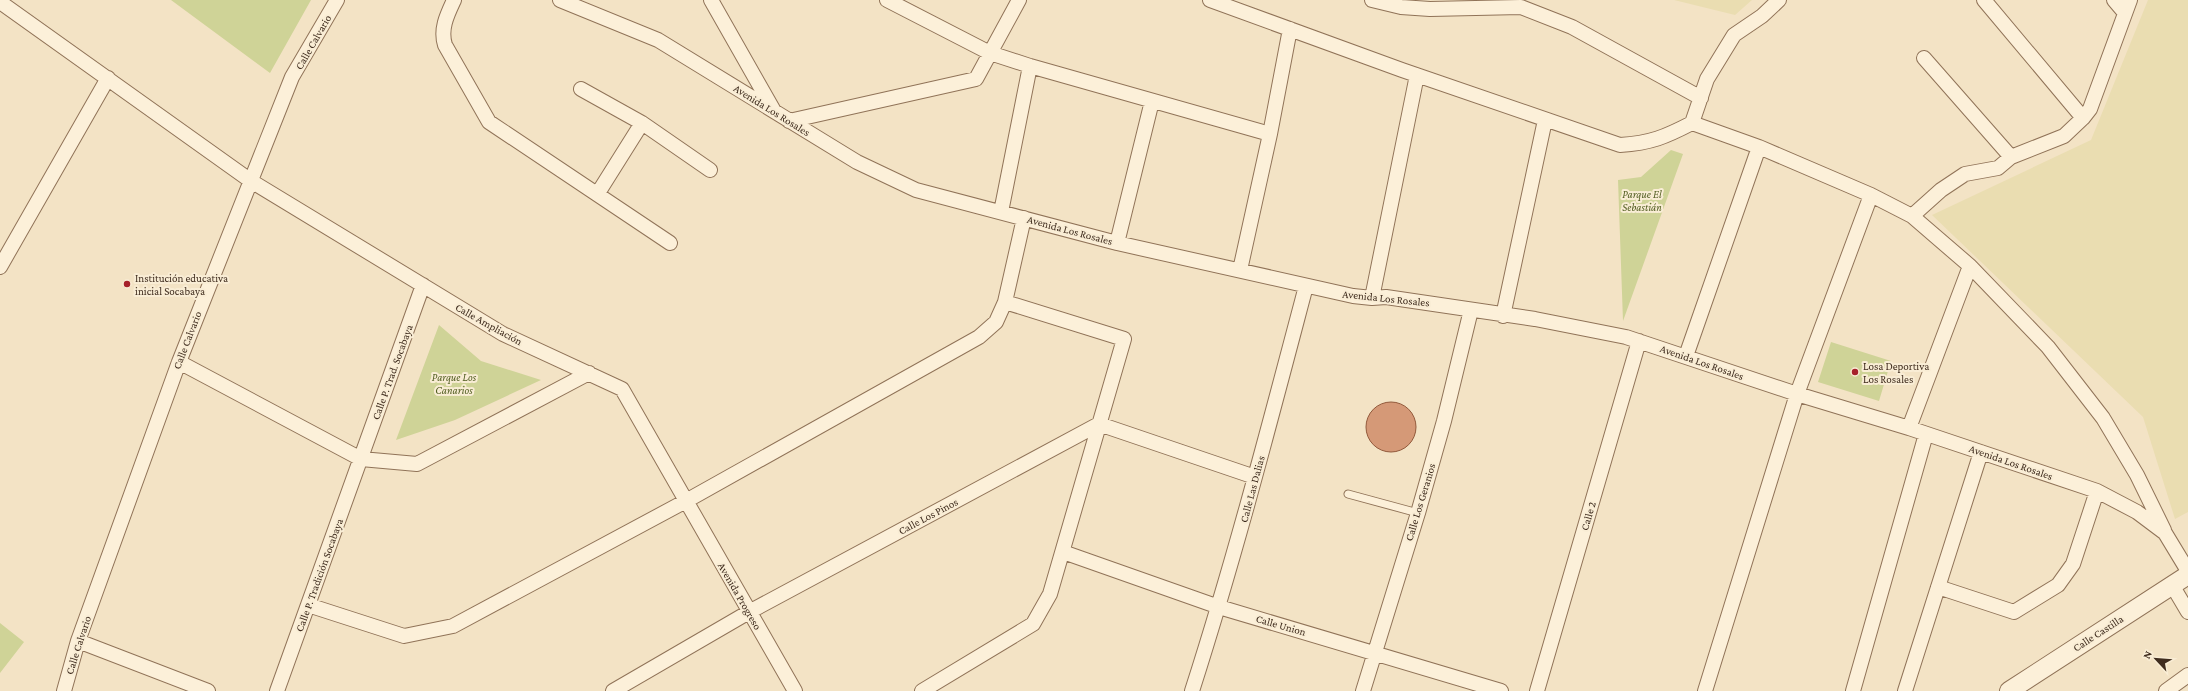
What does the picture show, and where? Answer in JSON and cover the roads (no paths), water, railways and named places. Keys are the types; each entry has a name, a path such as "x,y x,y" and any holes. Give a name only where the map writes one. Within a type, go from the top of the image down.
{"street":[{"name":"Calle Calvario","path":"64,691 78,641 179,362 292,77 337,0"},
{"path":"454,0 444,23 442,36 444,45 489,122 598,193 670,243"},
{"name":"Avenida Los Rosales","path":"560,0 658,40 776,114 857,162 916,190 1117,243 1353,296 1372,298 1386,297 1569,325 1639,341 1797,394 1909,428 2097,491 2137,512 2165,533 2188,571"},
{"path":"711,0 776,114"},
{"path":"887,0 990,53 1030,66 1270,134"},
{"path":"789,121 976,79 1019,0"},
{"path":"1210,0 1417,75 1620,145 1646,143 1667,136 1692,123 1707,78 1734,35 1762,16 1779,0"},
{"path":"1372,0 1401,7 1430,9 1521,7 1572,26 1701,98"},
{"path":"1984,0 2083,118"},
{"path":"1912,216 1941,190 1965,174 1998,168 2011,157 2064,136 2083,118 2090,108 2127,6 2114,0"},
{"name":"Calle Ampliación","path":"0,2 251,181 503,334 622,389 686,501"},
{"path":"1240,270 1270,134 1290,29"},
{"path":"1924,58 2011,157"},
{"path":"1001,212 1030,66"},
{"path":"1372,298 1417,75"},
{"path":"0,266 108,78"},
{"path":"581,89 642,124 710,170"},
{"path":"1117,243 1152,100"},
{"path":"1503,316 1545,120"},
{"path":"1692,123 1759,147 1871,195 1912,216 1970,266 2048,347 2103,418 2138,475 2165,533"},
{"path":"598,193 642,124"},
{"path":"1686,356 1759,147"},
{"path":"1705,691 1797,394 1871,195"},
{"path":"308,605 404,636 453,626 686,501 979,337 996,322 1005,302 1024,218"},
{"path":"1909,428 1970,266"},
{"name":"Calle P. Trad. Socabaya","path":"361,459 423,286"},
{"name":"Calle Las Dalias","path":"1192,691 1219,607 1306,286"},
{"path":"922,691 1033,624 1050,594 1124,339 1005,302"},
{"name":"Calle Los Geranios","path":"1363,691 1418,513 1444,420 1471,310"},
{"name":"Calle 2","path":"1537,691 1639,341"},
{"path":"179,362 361,459 417,464 589,373"},
{"path":"1099,424 1255,477"},
{"name":"Calle Los Pinos","path":"613,691 750,612 1099,424"},
{"path":"1853,691 1926,434"},
{"path":"1905,691 1981,452"},
{"name":"Calle P. Tradición Socabaya","path":"277,691 361,459"},
{"path":"1938,587 2014,612 2058,585 2073,564 2097,491"},
{"name":"Avenida Progreso","path":"686,501 795,691"},
{"name":"Calle Union","path":"1063,552 1219,607 1501,691"},
{"name":"Calle Castilla","path":"2009,691 2188,576"},
{"path":"2172,585 2188,612"},
{"path":"78,641 208,691"},
{"path":"2166,691 2188,675"}],"lane":[{"path":"1348,494 1418,513"}],"place":[{"name":"Institución educativa inicial Socabaya","path":"127,284"},
{"name":"Losa Deportiva Los Rosales","path":"1855,372"}],"park label":[{"name":"Parque El Sebastián","path":"1642,200"},
{"name":"Parque Los Canarios","path":"454,383"}]}
